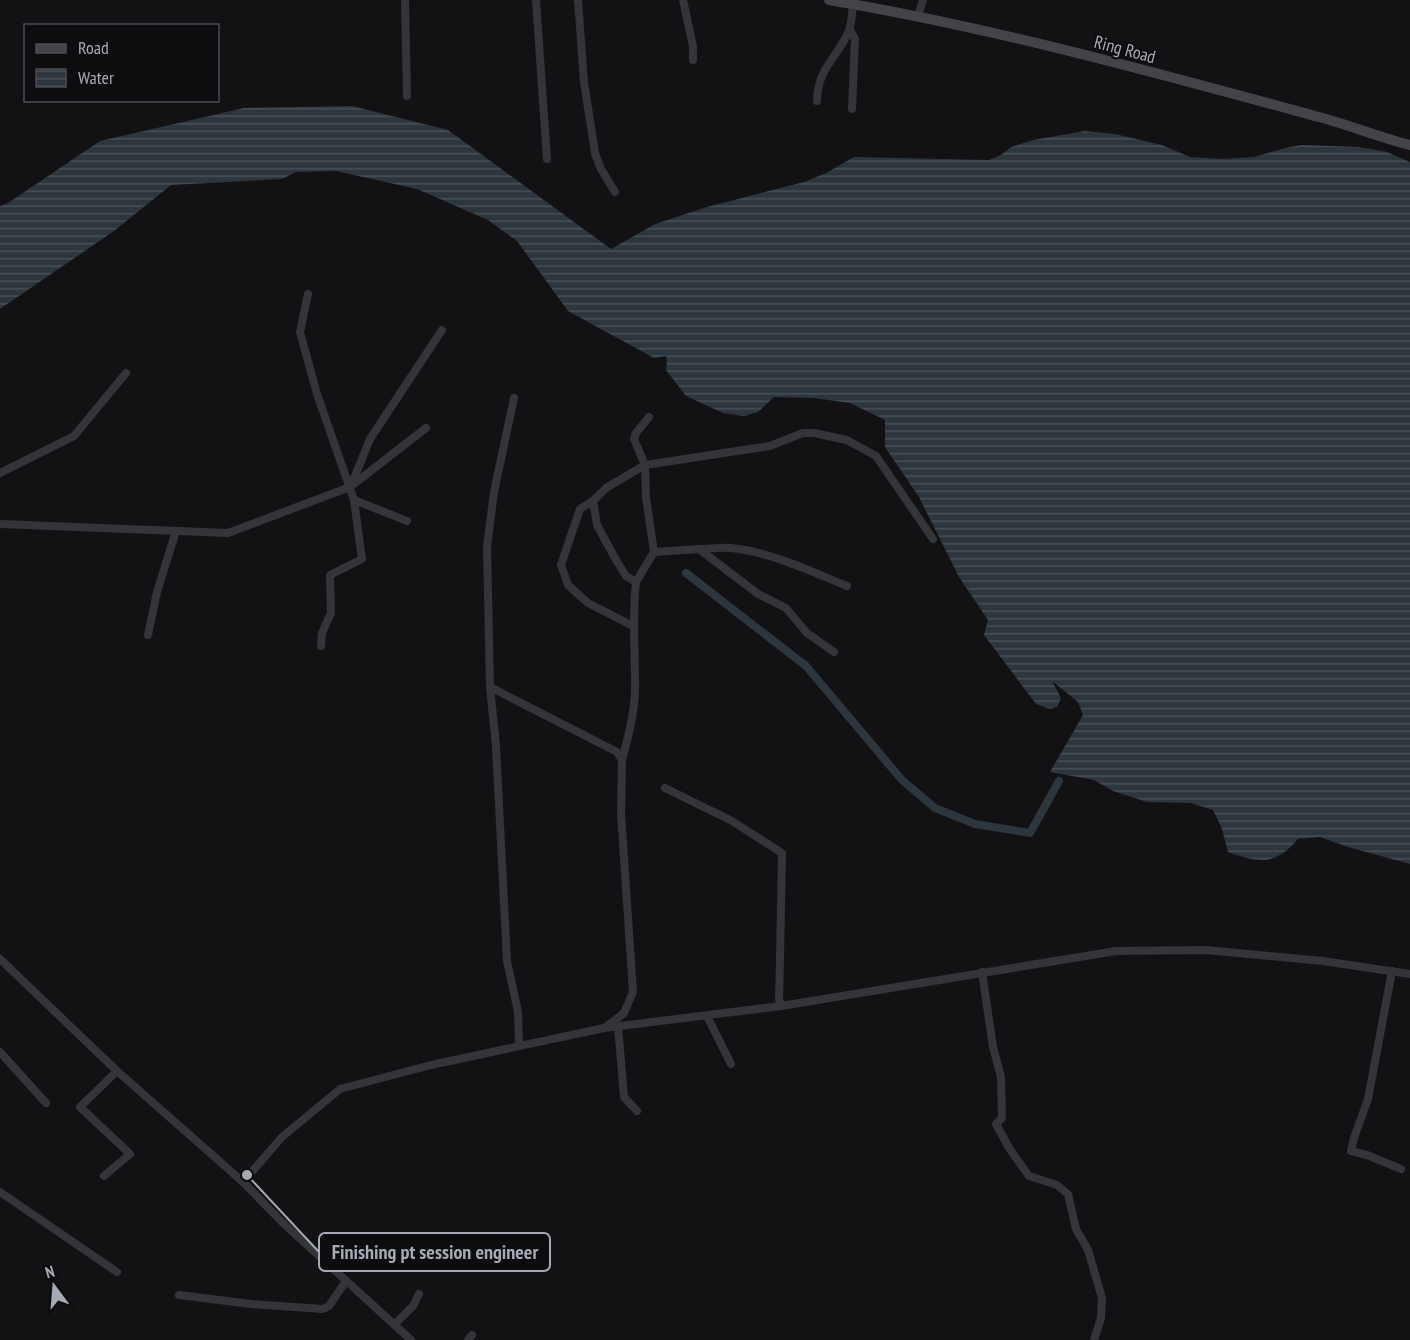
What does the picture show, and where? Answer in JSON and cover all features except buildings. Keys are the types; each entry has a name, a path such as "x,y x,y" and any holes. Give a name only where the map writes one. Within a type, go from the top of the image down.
{"main road":[{"name":"Ring Road","path":"829,0 918,16 1040,44 1329,120 1410,145"}],"street":[{"path":"405,0 407,96"},
{"path":"536,0 547,159"},
{"path":"578,0 584,82 595,153 601,169 615,192"},
{"path":"683,0 693,46 693,60"},
{"path":"918,16 923,0"},
{"path":"817,101 817,92 824,69 850,30 853,4"},
{"path":"850,30 855,39 852,109"},
{"path":"308,294 300,332 317,394 354,500 362,560 330,575 331,613 322,633 321,646"},
{"path":"350,487 370,439 442,330"},
{"path":"0,473 74,436 126,373"},
{"path":"514,398 494,492 487,547 490,687 496,747 507,961 518,1012 519,1046"},
{"path":"604,1028 624,1013 633,992 621,813 622,760 631,727 636,683 633,610 636,582 654,552 646,497 645,465 634,439 649,417"},
{"path":"0,524 228,533 350,487 426,428"},
{"path":"633,626 588,603 568,585 561,566 580,509 593,501 606,488 645,465 770,446 803,433 846,440 876,456 933,538"},
{"path":"354,500 407,521"},
{"path":"593,501 597,525 615,560 626,576 636,582"},
{"path":"148,635 157,592 176,531"},
{"path":"654,552 731,548 757,553 799,566 847,586"},
{"path":"699,549 758,594 786,608 807,633 834,652"},
{"path":"490,687 617,752 622,760"},
{"path":"665,788 732,820 782,853 779,999 782,1006"},
{"path":"243,1182 282,1137 340,1089 430,1065 604,1028 782,1006 1116,951 1206,950 1323,961 1410,974"},
{"path":"0,959 117,1071 243,1182 282,1222 411,1340"},
{"path":"1392,971 1368,1099 1351,1151 1401,1169"},
{"path":"982,972 993,1047 1001,1077 1002,1118 996,1125 1029,1176 1057,1185 1068,1194 1076,1229 1088,1250 1102,1298 1101,1318 1094,1340"},
{"path":"707,1016 731,1064"},
{"path":"618,1026 624,1097 637,1111"},
{"path":"0,1052 46,1103"},
{"path":"104,1176 130,1154 80,1107 117,1071"},
{"path":"0,1192 117,1272"},
{"path":"179,1294 251,1304 323,1309 329,1306 346,1281"},
{"path":"394,1325 413,1306 419,1294"}],"water":[{"path":"352,106 448,130 611,249 655,224 707,207 804,182 854,157 989,160 1001,155 1011,147 1033,140 1085,131 1115,134 1162,145 1190,157 1223,159 1254,157 1302,145 1359,147 1387,152 1410,162 1410,864 1320,837 1298,839 1290,848 1274,858 1258,860 1249,858 1228,852 1222,829 1213,810 1191,803 1147,802 1113,791 1094,780 1050,772 1083,715 1078,702 1052,681 1061,698 1057,707 1050,709 1036,704 984,635 988,620 959,577 919,497 885,447 885,420 850,403 814,398 774,397 758,412 744,416 723,413 686,396 666,370 666,356 654,358 568,311 517,241 488,220 417,189 336,171 296,172 282,179 171,185 114,231 0,309 0,206 8,203 100,141 244,108"}],"waterway":[{"path":"686,573 806,666 902,780 935,808 975,824 1030,833 1059,781"}],"place":[{"name":"Finishing pt session engineer","path":"247,1175"}]}
